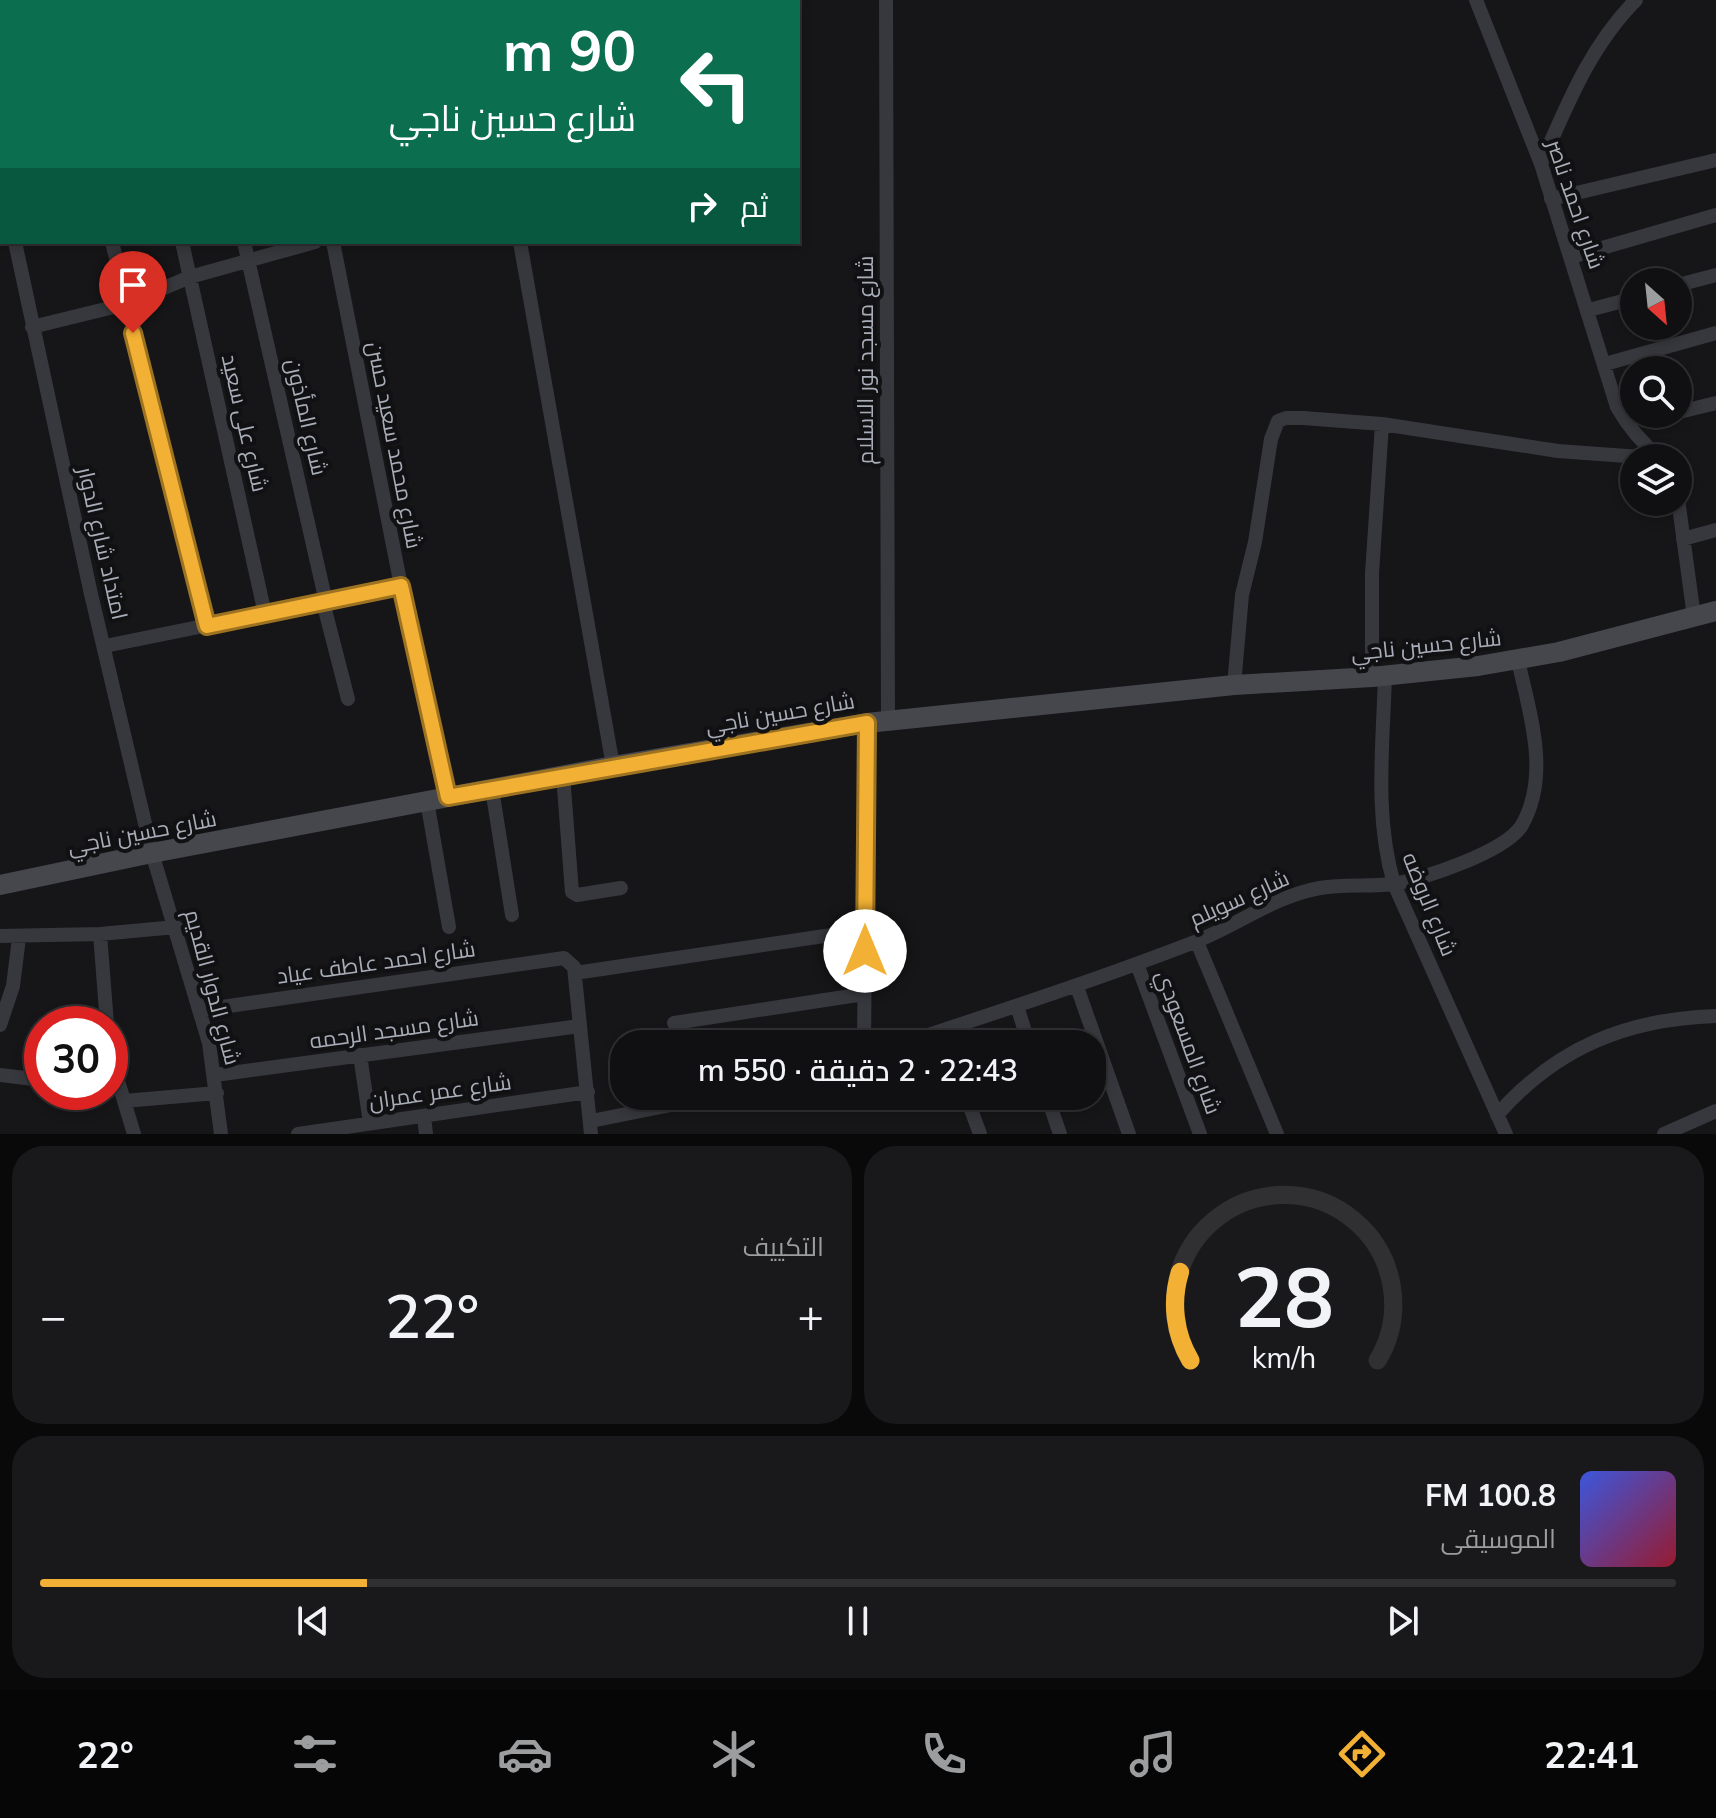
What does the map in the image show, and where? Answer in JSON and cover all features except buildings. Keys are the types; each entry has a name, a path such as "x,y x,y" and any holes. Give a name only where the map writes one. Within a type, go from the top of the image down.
{"street":[{"name":"شارع مسجد نور الاسلام","path":"886,0 888,721"},
{"name":"شارع احمد ناصر","path":"1476,0 1541,164 1589,310 1613,396 1623,417 1643,444"},
{"path":"1541,164 1581,73 1616,20 1636,0"},
{"path":"1551,199 1716,160"},
{"path":"1571,257 1716,215"},
{"name":"امتداد شارع الدوار","path":"15,244 152,853"},
{"path":"112,244 207,626"},
{"name":"شارع على سعيد","path":"182,244 265,614"},
{"name":"شارع المأذون","path":"245,244 348,699"},
{"path":"32,327 126,304 190,277 308,244"},
{"name":"شارع محمد سعيد حسن","path":"333,244 401,586 448,797"},
{"path":"520,244 613,766"},
{"path":"1692,281 1716,275"},
{"path":"1589,310 1620,302"},
{"path":"1605,364 1716,333"},
{"path":"1692,410 1715,407"},
{"path":"1234,685 1242,595 1255,542 1273,428 1278,421 1286,418 1382,424 1558,451 1620,456"},
{"name":"شارع الروضه","path":"1382,424 1372,574 1385,852 1394,884 1506,1134"},
{"path":"1680,516 1694,617"},
{"path":"1683,539 1716,530"},
{"path":"105,646 401,586"},
{"name":"شارع حسين ناجي","path":"0,885 563,775 867,723 1234,685 1378,676 1518,660 1716,611"},
{"name":"شارع سويلم","path":"960,1030 1017,1006 1197,942 1290,896 1342,885 1394,884 1477,858 1506,843 1522,825 1536,777 1537,752 1518,660"},
{"path":"864,1030 867,723"},
{"path":"563,775 572,892 577,895 621,888"},
{"path":"492,789 512,915"},
{"path":"427,801 449,927"},
{"name":"شارع الدوار القديم","path":"152,853 201,1010 215,1075 221,1134"},
{"path":"0,936 100,934 176,927"},
{"path":"661,1110 591,1128 575,973 865,930"},
{"path":"100,934 106,1006"},
{"path":"0,1025 13,986 19,938"},
{"path":"1197,942 1277,1134"},
{"name":"شارع احمد عاطف عياد","path":"201,1010 557,957 570,961 575,973"},
{"name":"شارع المسعودي","path":"1137,964 1200,1134"},
{"path":"1077,987 1129,1134"},
{"path":"674,1023 864,994"},
{"path":"1017,1006 1025,1030"},
{"path":"1497,1115 1549,1066 1615,1031 1654,1021 1716,1016"},
{"name":"شارع مسجد الرحمه","path":"215,1075 580,1026"},
{"path":"360,1055 370,1123"},
{"path":"0,1075 24,1078"},
{"path":"128,1091 217,1093"},
{"name":"شارع عمر عمران","path":"298,1134 588,1092"},
{"path":"125,1110 134,1134"},
{"path":"971,1110 980,1134"},
{"path":"1052,1110 1060,1134"},
{"path":"1664,1134 1716,1111"},
{"path":"424,1116 426,1134"}],"route":[{"path":"133,333 207,626 401,586 448,797 867,723 865,951"}]}
